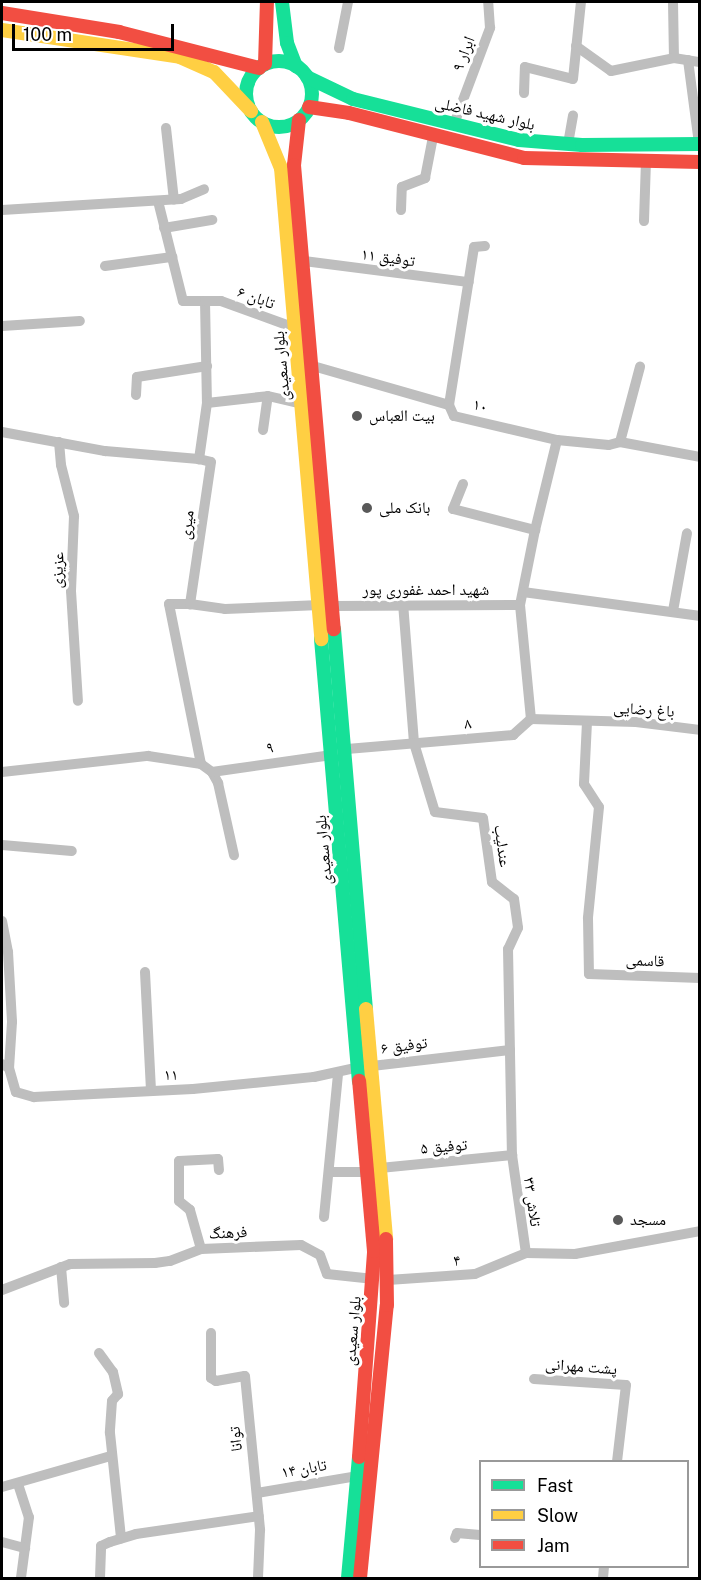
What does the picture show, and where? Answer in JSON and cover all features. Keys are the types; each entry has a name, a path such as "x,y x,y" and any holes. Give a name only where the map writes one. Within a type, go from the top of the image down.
{"main road":[{"path":"251,111 247,88 262,66 267,2"},
{"path":"2,30 180,57 214,72 262,122 277,127 299,120 309,107 312,92 307,77 296,66 287,43 282,2"},
{"path":"2,13 130,35 262,66 281,61 296,66"},
{"name":"بلوار شهید فاضلی","path":"307,77 353,99 519,140 568,144 699,144"},
{"name":"بلوار شهید فاضلی","path":"309,107 349,112 433,137 524,158 699,162"},
{"name":"بلوار سعیدی","path":"299,120 294,165 313,366 326,606"},
{"name":"بلوار سعیدی","path":"262,122 280,168 302,404 331,659 346,749 365,1066 381,1279 360,1510 348,1578"},
{"name":"بلوار سعیدی","path":"331,659 332,755 365,1066"},
{"name":"بلوار سعیدی","path":"360,1578 360,1510 357,1476 381,1279"}],"street":[{"path":"339,48 348,2"},
{"name":"ابرار ۹","path":"454,124 490,28 488,2"},
{"path":"524,93 525,67 573,79 581,2"},
{"path":"674,2 674,58"},
{"path":"576,46 611,71 642,62 663,63 674,58 694,61 699,144"},
{"path":"568,144 573,115"},
{"path":"166,128 174,200"},
{"path":"401,210 402,187 426,178 433,137"},
{"path":"644,221 646,162"},
{"path":"2,210 123,200 174,200 204,189"},
{"path":"2,432 105,451 199,459 207,403 205,301 183,301 158,201"},
{"path":"164,228 212,220"},
{"path":"449,405 474,247 485,246"},
{"path":"105,266 172,257"},
{"name":"توفیق ۱۱","path":"304,261 469,282"},
{"name":"تابان ۶","path":"205,301 221,301 295,328"},
{"path":"2,326 80,321"},
{"path":"136,395 137,377 207,366"},
{"name":"۱۰","path":"313,366 449,405 454,416 557,440"},
{"path":"620,442 640,367"},
{"path":"207,403 268,396 302,404"},
{"path":"263,429 268,396"},
{"path":"587,723 531,719 520,605 557,440 609,445 620,442 699,457"},
{"name":"عزیزی","path":"59,442 61,465 74,516 71,591 78,701"},
{"name":"میری","path":"190,604 211,462 199,459"},
{"path":"463,484 453,509 535,530"},
{"path":"673,611 687,533"},
{"path":"523,592 699,616"},
{"path":"402,603 414,743"},
{"name":"شهید احمد غفوری پور","path":"190,604 225,609 402,603 520,605"},
{"path":"190,604 169,604 201,764"},
{"name":"۸","path":"346,749 513,735 531,719"},
{"name":"باغ رضایی","path":"587,723 636,722 699,730"},
{"name":"قاسمی","path":"587,723 584,784 599,807 588,918 589,974 699,978"},
{"name":"عندلیب","path":"414,743 435,812 483,818 492,882 514,899 518,928 508,949"},
{"name":"۹","path":"212,771 332,755"},
{"path":"2,772 148,756 201,764 212,771 233,837 234,855"},
{"path":"2,844 72,851"},
{"path":"2,921 8,952 12,1022 5,1066"},
{"name":"تلاش ۳۳","path":"508,949 512,1155 525,1253"},
{"path":"145,972 151,1089"},
{"name":"توفیق ۶","path":"365,1066 510,1050"},
{"name":"۱۱","path":"5,1066 16,1092 22,1096 193,1089 338,1073 365,1066"},
{"path":"324,1217 338,1073"},
{"name":"توفیق ۵","path":"329,1172 374,1170 512,1155"},
{"path":"201,1249 190,1210 179,1201 179,1161 218,1159 219,1170"},
{"path":"525,1253 575,1254 699,1231"},
{"name":"فرهنگ","path":"2,1290 61,1267 90,1261 170,1261 201,1249 301,1245 320,1255 327,1274 381,1279"},
{"name":"۴","path":"381,1279 475,1274 525,1253"},
{"path":"61,1267 64,1303"},
{"name":"توانا","path":"211,1333 212,1378 216,1381 245,1376 259,1516 258,1578"},
{"path":"99,1353 113,1372 118,1394 112,1401 111,1456 120,1538"},
{"name":"پشت مهرانی","path":"534,1379 626,1385 617,1460"},
{"path":"2,1487 111,1456"},
{"name":"تابان ۱۴","path":"257,1493 357,1476"},
{"path":"18,1484 29,1517 21,1578"},
{"path":"100,1578 101,1546 120,1538 259,1516"},
{"path":"455,1538 457,1533 479,1535"},
{"path":"2,1542 25,1548"}],"traffic: fast":[{"path":"282,2 287,43 296,66"},
{"path":"279,61 291,64 302,71 309,82 312,94 309,106 302,117 291,124 279,127 267,124 256,117 249,106 246,94 249,82 256,71 267,64 279,61"},
{"path":"307,77 353,99 519,140 582,145 700,144"},
{"path":"334,629 366,1009"},
{"path":"321,639 359,1081"},
{"path":"348,1578 359,1457"}],"traffic: slow":[{"path":"2,30 180,57 214,72 251,111"},
{"path":"262,122 281,168 321,639"},
{"path":"366,1009 386,1239"}],"traffic: jam":[{"path":"265,64 267,2"},
{"path":"2,13 119,32 259,68"},
{"path":"309,107 349,113 524,158 700,162"},
{"path":"299,120 294,165 334,629"},
{"path":"359,1081 374,1251 359,1457"},
{"path":"360,1578 387,1305 386,1239"}],"place":[{"name":"بیت العباس","path":"357,416"},
{"name":"بانک ملی","path":"367,508"},
{"name":"مسجد","path":"618,1220"}]}
